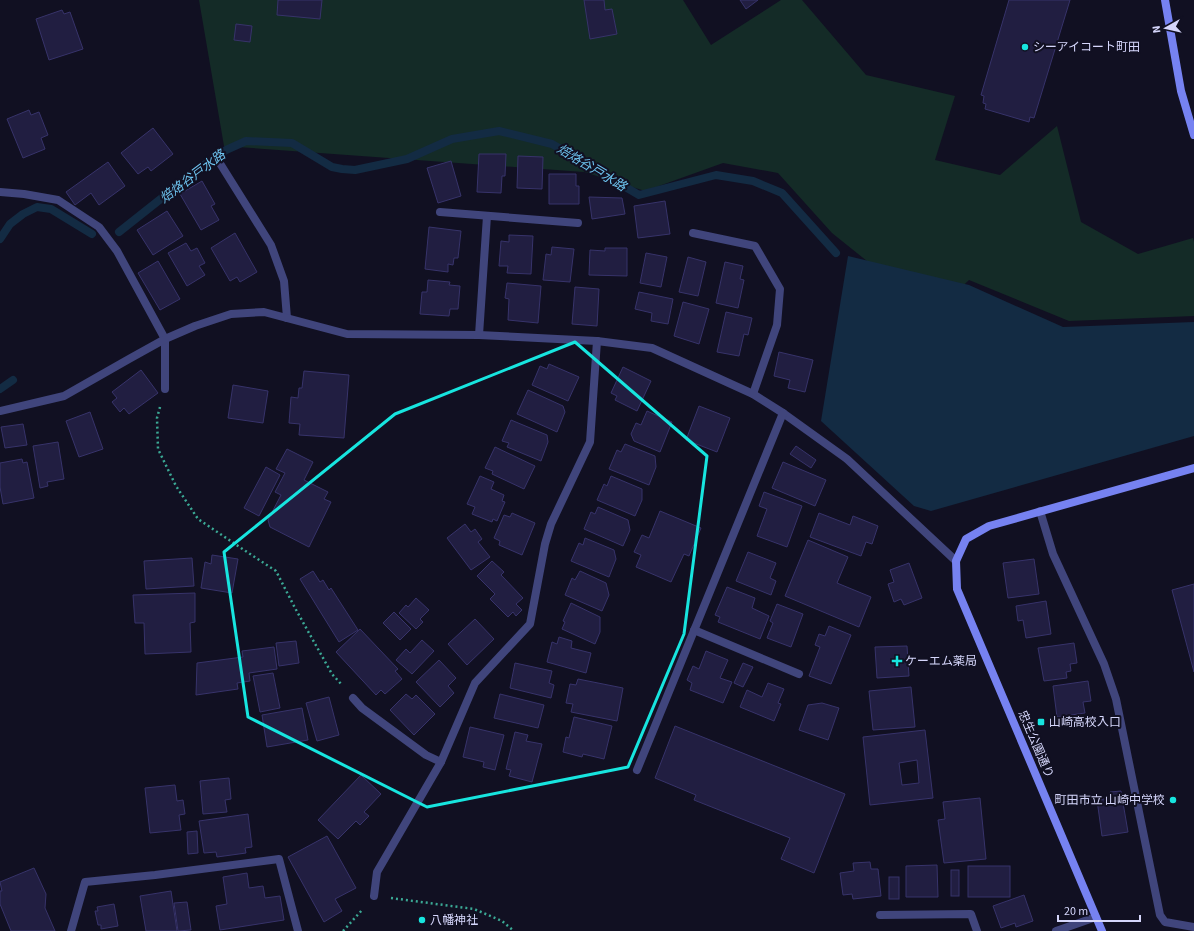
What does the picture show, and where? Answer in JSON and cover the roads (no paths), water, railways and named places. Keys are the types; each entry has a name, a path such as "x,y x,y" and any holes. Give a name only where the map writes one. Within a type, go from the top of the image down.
{"street":[{"path":"1165,0 1181,91 1194,135"},
{"path":"221,164 271,245 284,281 287,318"},
{"path":"0,192 24,194 58,200 99,227 117,251 165,340 164,389"},
{"path":"440,212 578,223"},
{"path":"479,335 487,216"},
{"path":"693,233 755,246 780,288 777,325 752,394"},
{"path":"0,411 64,396 129,359 195,326 231,314 264,312 347,334 479,335 597,341 652,348 752,394 783,413 847,459 956,561 966,539 989,526 1194,468"},
{"path":"374,896 377,872 441,762 475,683 530,624 545,544 551,524 590,442 597,341"},
{"path":"637,770 783,413"},
{"path":"1040,511 1053,554 1104,664 1116,699 1160,915 1165,922 1194,927"},
{"name":"忠生公園通り","path":"956,561 957,589 1102,931"},
{"path":"694,630 799,674"},
{"path":"353,698 362,708 426,755 441,762"},
{"path":"71,931 85,882 155,875 279,859 298,931"},
{"path":"880,915 971,914 977,931"},
{"path":"1056,931 1096,917"}],"water":[{"path":"848,256 969,285 1063,327 1194,322 1194,436 931,511 914,506 821,421"}],"waterway":[{"name":"焙烙谷戸水路","path":"119,232 201,167 226,150 246,141 292,143 332,167 355,170 407,159 452,139 499,131 552,144 639,195 716,175 753,181 782,193 836,253"},
{"name":"焙烙谷戸水路","path":"0,239 10,224 23,214 37,207 51,209 92,234"},
{"path":"0,389 13,380"}],"place":[{"name":"シーアイコート町田","path":"1025,47"},
{"name":"ケーエム薬局","path":"897,661"},
{"name":"山崎高校入口","path":"1041,722"},
{"name":"町田市立 山崎中学校","path":"1173,800"},
{"name":"八幡神社","path":"422,920"}]}
